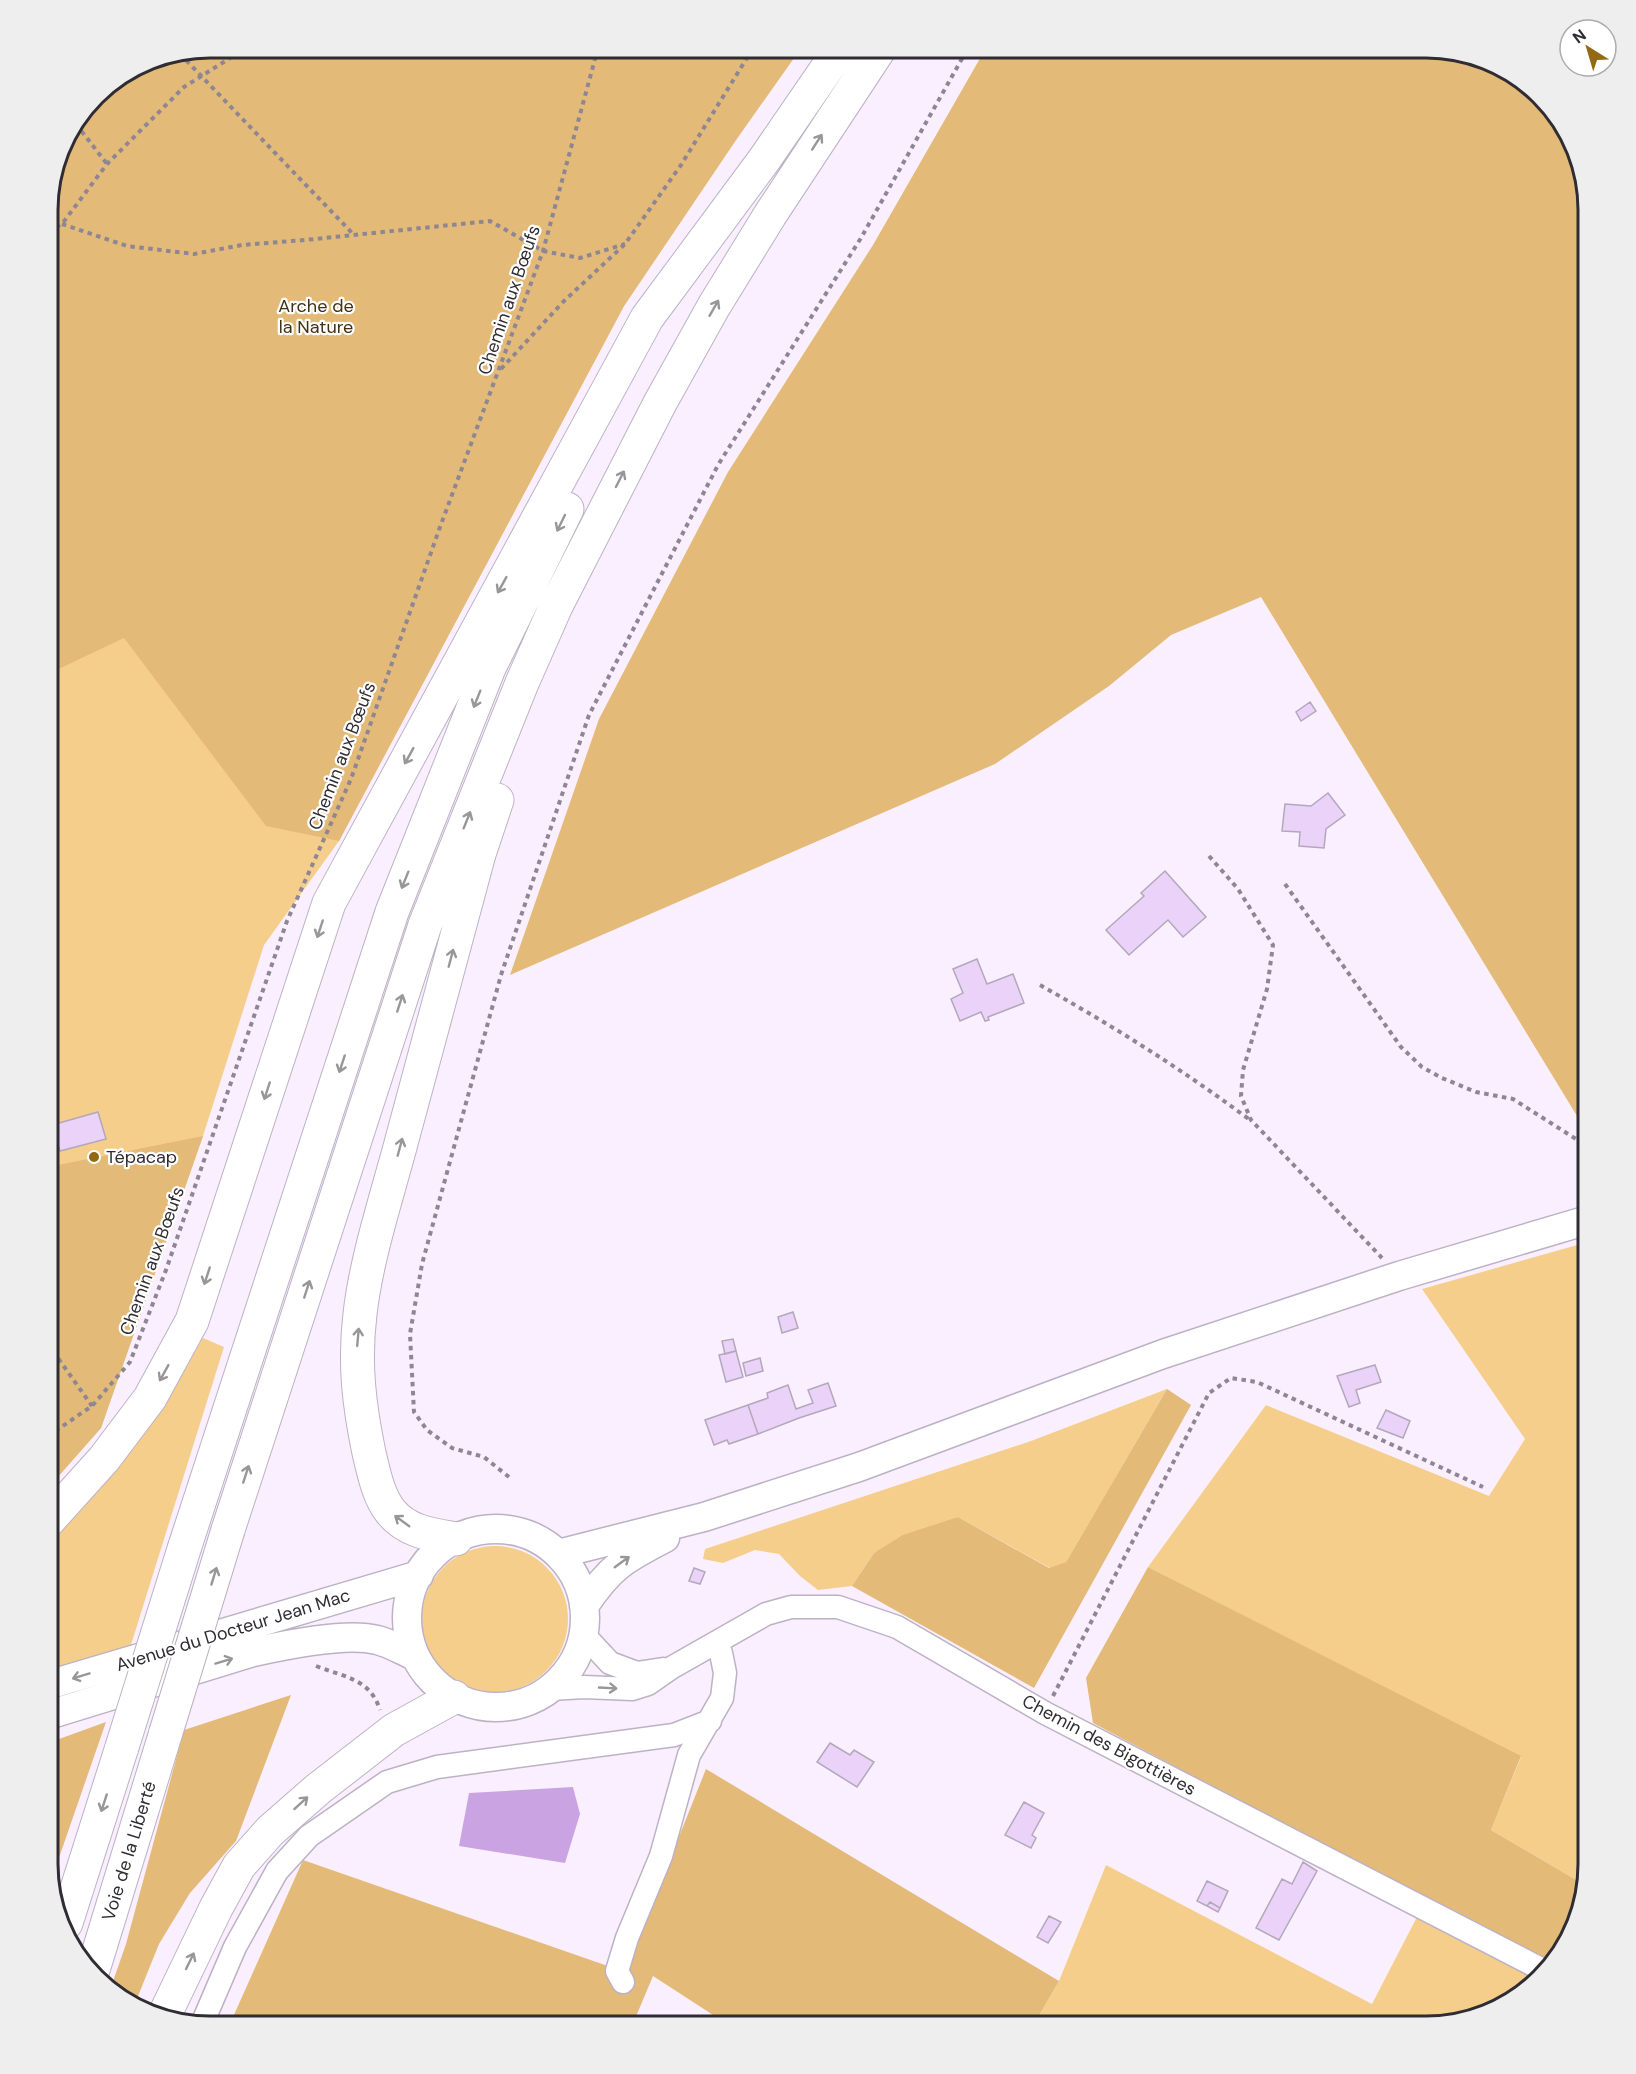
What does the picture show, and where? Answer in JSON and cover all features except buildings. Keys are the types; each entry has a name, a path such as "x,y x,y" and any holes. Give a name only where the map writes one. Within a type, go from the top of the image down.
{"highway":[{"path":"58,1510 104,1459 150,1398 192,1321 329,903 647,318 764,160 835,59"},
{"name":"Voie de la Liberté","path":"95,1963 228,1530 425,926 522,683 556,606 660,403 714,306 782,196 873,59"},
{"name":"Voie de la Liberté","path":"68,1916 185,1546 392,912 489,668 617,408 764,160"},
{"path":"456,1539 428,1535 408,1526 390,1511 381,1495 361,1414 357,1380 360,1313 385,1202 476,865 503,782 539,691 552,647 556,606"},
{"path":"167,2009 239,1866 270,1831 318,1789 394,1730 454,1697"}],"main road":[{"path":"558,1554 704,1517 859,1467 1163,1354 1399,1276 1578,1223"},
{"path":"584,1606 600,1583 616,1566 637,1552 704,1517"},
{"path":"508,1530 526,1534 558,1554 580,1587 584,1606 584,1635 577,1655 566,1674 550,1689 528,1702 503,1707 478,1705 454,1697 432,1680 416,1656 409,1636 407,1615 410,1594 419,1575 435,1554 456,1539 482,1531 508,1530"},
{"name":"Avenue du Docteur Jean Mac","path":"58,1682 419,1575"},
{"name":"Avenue du Docteur Jean Mac","path":"58,1712 283,1645 362,1638 378,1640 416,1656"}],"street":[{"name":"Chemin des Bigottières","path":"550,1689 584,1687 632,1689 648,1684 671,1668 766,1614 791,1607 838,1608 897,1627 1045,1713 1537,1967"},
{"path":"584,1635 610,1663 637,1673 671,1668"},
{"path":"622,1982 617,1971 627,1938 661,1856 689,1755 722,1698 724,1673 721,1653 716,1643"},
{"path":"206,2016 235,1947 277,1871 309,1836 387,1782 436,1767 674,1735 710,1721"}],"path":[{"path":"59,226 107,164 184,87 230,58"},
{"name":"Chemin aux Bœufs","path":"58,1429 92,1406 130,1362 166,1270 287,921 351,779 440,527 543,251 595,58"},
{"path":"498,372 563,302 625,244 681,165 747,58"},
{"path":"509,1477 484,1457 452,1448 427,1430 414,1412 410,1334 422,1264 501,975 589,714 718,465 861,238 963,59"},
{"path":"187,61 355,235"},
{"path":"81,131 107,164"},
{"path":"62,224 127,246 194,254 242,245 490,221 543,251 580,258 625,244"},
{"path":"1209,856 1238,889 1273,945 1267,989 1243,1070 1241,1096 1251,1120"},
{"path":"1285,884 1401,1047 1422,1067 1476,1092 1513,1099 1578,1142"},
{"path":"1041,985 1119,1030 1212,1091 1251,1120 1399,1276"},
{"path":"58,1359 92,1406"},
{"path":"1045,1713 1209,1393 1231,1378 1257,1382 1483,1487"},
{"path":"308,1663 354,1678 368,1688 377,1700 383,1716 394,1730"}],"green space":[{"name":"Arche de la Nature","path":"210,58 794,58 624,306 339,841 264,945 203,1136 101,1428 58,1476 59,200 64,171 74,143 84,126 103,103 126,84 143,74 191,60"},
{"name":"Arche de la Nature","path":"210,58 794,58 624,306 339,841 266,826 124,638 59,669 59,200 64,171 74,143 90,118 110,96 143,74 171,64"},
{"path":"980,59 1436,59 1455,61 1484,70 1510,84 1540,110 1562,143 1575,181 1578,210 1578,1118 1261,597 1171,635 1109,686 995,764 510,975 599,719 728,472 873,245"},
{"path":"203,1136 101,1428 58,1476 58,1165"},
{"path":"1578,1245 1576,1880 1491,1830 1521,1757 1148,1567 1266,1405 1489,1496 1525,1439 1422,1289"},
{"path":"203,1338 224,1347 130,1648 58,1670 58,1527 178,1379"},
{"path":"1167,1389 1066,1562 1050,1568 958,1517 874,1553 852,1586 818,1590 800,1576 779,1554 755,1550 723,1563 703,1559 705,1549 1031,1441"},
{"path":"1167,1389 1191,1405 1034,1688 852,1586 874,1553 903,1535 958,1517 1049,1568 1066,1562"},
{"path":"495,1546 523,1551 547,1567 563,1591 568,1619 563,1647 547,1671 523,1687 495,1692 467,1687 443,1671 427,1647 422,1619 427,1591 443,1567 467,1551"},
{"path":"1148,1567 1521,1756 1491,1830 1576,1880 1566,1922 1557,1940 1542,1961 1093,1723 1086,1678"},
{"path":"291,1695 236,1841 190,1893 159,1944 138,1997 113,1980 126,1944 184,1730"},
{"path":"106,1722 58,1861 58,1739"},
{"path":"706,1769 1059,1981 1039,2016 715,2016 653,1976 636,2016 233,2016 303,1860 625,1972"},
{"path":"1106,1865 1372,2004 1418,1915 1529,1975 1510,1990 1484,2004 1465,2010 1426,2016 1039,2016 1059,1981"}],"shaded area":[{"path":"573,1787 580,1814 565,1863 459,1846 469,1793"}],"place":[{"name":"Tépacap","path":"94,1157"}]}
